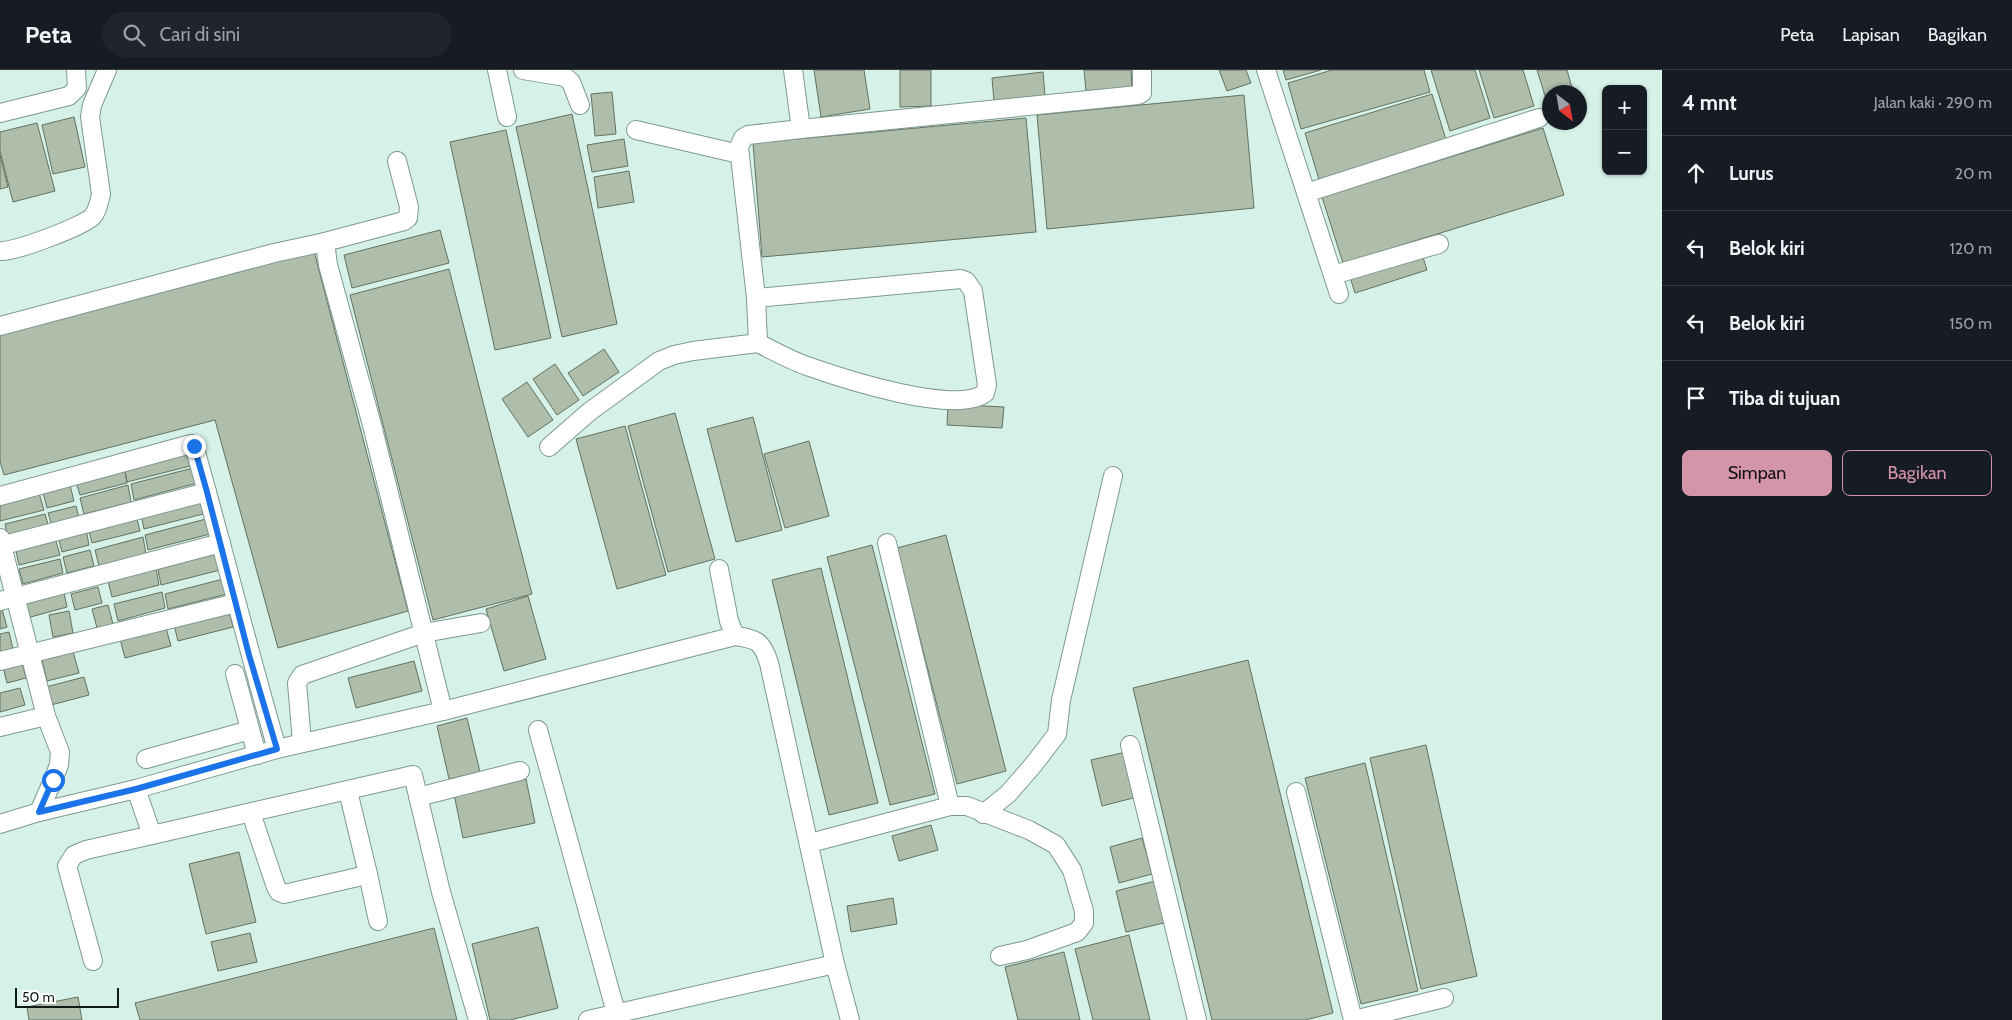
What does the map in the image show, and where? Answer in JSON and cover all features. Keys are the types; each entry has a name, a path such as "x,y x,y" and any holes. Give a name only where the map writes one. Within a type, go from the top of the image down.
{"street":[{"path":"0,113 69,96 77,88 76,70"},
{"path":"0,251 12,250 83,224 93,216 98,207 101,194 91,111 107,70"},
{"path":"497,70 507,117"},
{"path":"523,70 565,77 571,82 580,105"},
{"path":"793,70 801,129"},
{"path":"758,343 756,298 739,154 740,142 748,136 1138,94 1142,93 1143,89 1142,70"},
{"path":"1266,70 1339,294"},
{"path":"1306,193 1539,118"},
{"path":"636,130 739,154"},
{"path":"0,326 274,253 325,242 404,221 408,218 409,207 397,161"},
{"path":"325,242 328,265 372,425 443,711"},
{"path":"1333,275 1439,244"},
{"path":"548,447 589,412 659,361 674,354 693,350 758,343 806,366 880,389 932,399 972,400 985,393 987,385 973,291 961,279 756,298"},
{"path":"0,496 192,444 207,492 277,749"},
{"path":"983,814 1008,794 1057,734 1061,700 1113,476"},
{"path":"39,812 56,772 60,752 46,716 30,654 8,599 1,543 207,492"},
{"path":"8,599 221,543"},
{"path":"887,543 950,806"},
{"path":"719,569 735,636"},
{"path":"0,661 236,602"},
{"path":"302,743 297,683 302,675 424,633 481,623"},
{"path":"0,824 39,812 136,789 277,749 302,743 398,728 443,711 735,636 751,638 760,642 765,651 810,843 835,964 850,1020"},
{"path":"235,674 257,755"},
{"path":"0,727 46,716"},
{"path":"146,759 250,730"},
{"path":"538,730 617,1017"},
{"path":"1130,745 1197,1020"},
{"path":"418,797 520,771"},
{"path":"93,961 67,866 74,855 86,850 251,814 412,775 441,892 478,1020"},
{"path":"136,789 152,835"},
{"path":"348,791 378,921"},
{"path":"1296,792 1354,1020 1444,998"},
{"path":"810,843 950,806 967,806 983,814 1029,830 1056,845 1072,870 1084,911 1084,923 1078,932 1027,950 1000,956"},
{"path":"251,814 279,892 284,894 368,874"},
{"path":"588,1020 617,1017 835,964"}],"building":[{"path":"814,70 864,70 870,109 821,117"},
{"path":"900,70 931,70 931,106 900,107"},
{"path":"1084,70 1131,70 1132,88 1086,91"},
{"path":"1219,70 1246,70 1251,83 1227,91"},
{"path":"1283,70 1321,70 1286,80"},
{"path":"1332,70 1424,70 1430,92 1301,129 1288,83"},
{"path":"1431,70 1475,70 1490,118 1450,131"},
{"path":"1479,70 1523,70 1534,106 1494,118"},
{"path":"1537,70 1567,70 1571,85 1542,86"},
{"path":"1043,72 1045,96 994,101 992,78"},
{"path":"612,92 616,134 595,136 591,94"},
{"path":"1432,94 1447,143 1320,183 1305,133"},
{"path":"1244,95 1254,208 1047,229 1037,115"},
{"path":"572,114 617,324 562,337 516,127"},
{"path":"74,117 85,167 53,174 42,125"},
{"path":"1026,118 1036,232 762,257 753,143"},
{"path":"37,123 55,191 13,202 0,151 0,132"},
{"path":"1542,128 1564,195 1343,263 1322,197"},
{"path":"506,130 551,338 495,350 450,142"},
{"path":"624,139 628,166 592,172 587,145"},
{"path":"0,155 8,187 0,189"},
{"path":"629,171 634,202 598,208 594,177"},
{"path":"440,230 449,263 352,288 344,255"},
{"path":"314,251 408,611 278,648 215,420 4,475 0,462 0,333"},
{"path":"1421,251 1427,270 1355,293 1349,274"},
{"path":"449,269 532,594 433,620 350,295"},
{"path":"604,349 619,372 583,396 568,373"},
{"path":"555,364 579,400 557,415 533,379"},
{"path":"527,382 553,420 528,437 502,399"},
{"path":"948,404 1004,407 1002,428 947,425"},
{"path":"675,413 715,559 668,572 628,426"},
{"path":"753,417 782,530 736,542 707,429"},
{"path":"625,426 666,575 617,589 576,439"},
{"path":"809,441 829,516 785,528 764,454"},
{"path":"186,450 190,466 127,482 124,466"},
{"path":"124,467 127,483 80,495 75,479"},
{"path":"193,468 197,483 134,500 131,484"},
{"path":"70,485 74,501 47,508 43,492"},
{"path":"128,485 131,502 84,514 80,498"},
{"path":"39,493 44,510 0,521 0,503"},
{"path":"203,498 207,513 144,529 141,514"},
{"path":"76,506 80,522 53,529 48,513"},
{"path":"45,514 49,528 8,538 5,524"},
{"path":"136,515 140,531 92,543 88,527"},
{"path":"206,519 210,534 148,550 145,535"},
{"path":"86,529 89,545 62,552 58,536"},
{"path":"946,535 1006,771 957,784 897,548"},
{"path":"143,537 146,554 99,566 95,550"},
{"path":"56,541 60,555 19,565 16,551"},
{"path":"872,545 935,794 890,805 827,557"},
{"path":"90,550 94,566 67,573 63,557"},
{"path":"220,553 224,569 161,585 158,569"},
{"path":"60,559 63,573 23,584 19,569"},
{"path":"156,568 159,585 112,597 108,581"},
{"path":"821,568 878,803 829,815 772,580"},
{"path":"227,578 231,593 168,609 165,594"},
{"path":"98,587 102,603 75,610 71,594"},
{"path":"162,592 165,608 118,621 114,604"},
{"path":"64,593 67,607 27,618 23,603"},
{"path":"528,596 546,659 504,671 486,609"},
{"path":"108,605 113,624 97,628 92,609"},
{"path":"228,607 233,627 178,641 173,621"},
{"path":"2,609 7,627 0,629 0,610"},
{"path":"69,611 73,633 53,637 49,615"},
{"path":"166,628 171,646 125,658 120,639"},
{"path":"9,632 13,649 0,653 0,634"},
{"path":"72,648 79,673 47,681 41,656"},
{"path":"21,659 26,678 7,683 2,663"},
{"path":"1248,660 1333,1013 1305,1020 1212,1020 1133,688"},
{"path":"414,661 422,691 356,708 348,678"},
{"path":"84,677 89,695 51,705 46,687"},
{"path":"20,688 25,705 0,712 0,693"},
{"path":"467,718 480,772 449,779 437,726"},
{"path":"1426,745 1477,976 1421,989 1370,758"},
{"path":"1126,752 1137,797 1102,806 1091,760"},
{"path":"1365,763 1418,991 1361,1004 1305,778"},
{"path":"526,779 535,823 463,838 454,794"},
{"path":"931,825 938,850 899,861 892,836"},
{"path":"1142,838 1152,874 1119,883 1110,847"},
{"path":"239,852 256,922 206,934 189,864"},
{"path":"1163,879 1172,921 1126,932 1116,891"},
{"path":"893,898 897,924 851,932 847,906"},
{"path":"538,927 558,1008 510,1020 490,1020 472,944"},
{"path":"434,928 457,1020 140,1020 135,1003"},
{"path":"250,933 257,962 218,971 211,942"},
{"path":"1129,935 1150,1020 1093,1020 1075,949"},
{"path":"1064,952 1080,1020 1018,1020 1005,967"},
{"path":"78,997 82,1020 29,1020 27,1007"}],"route":[{"path":"53,780 39,812 136,789 277,749 249,655 194,446"}]}
